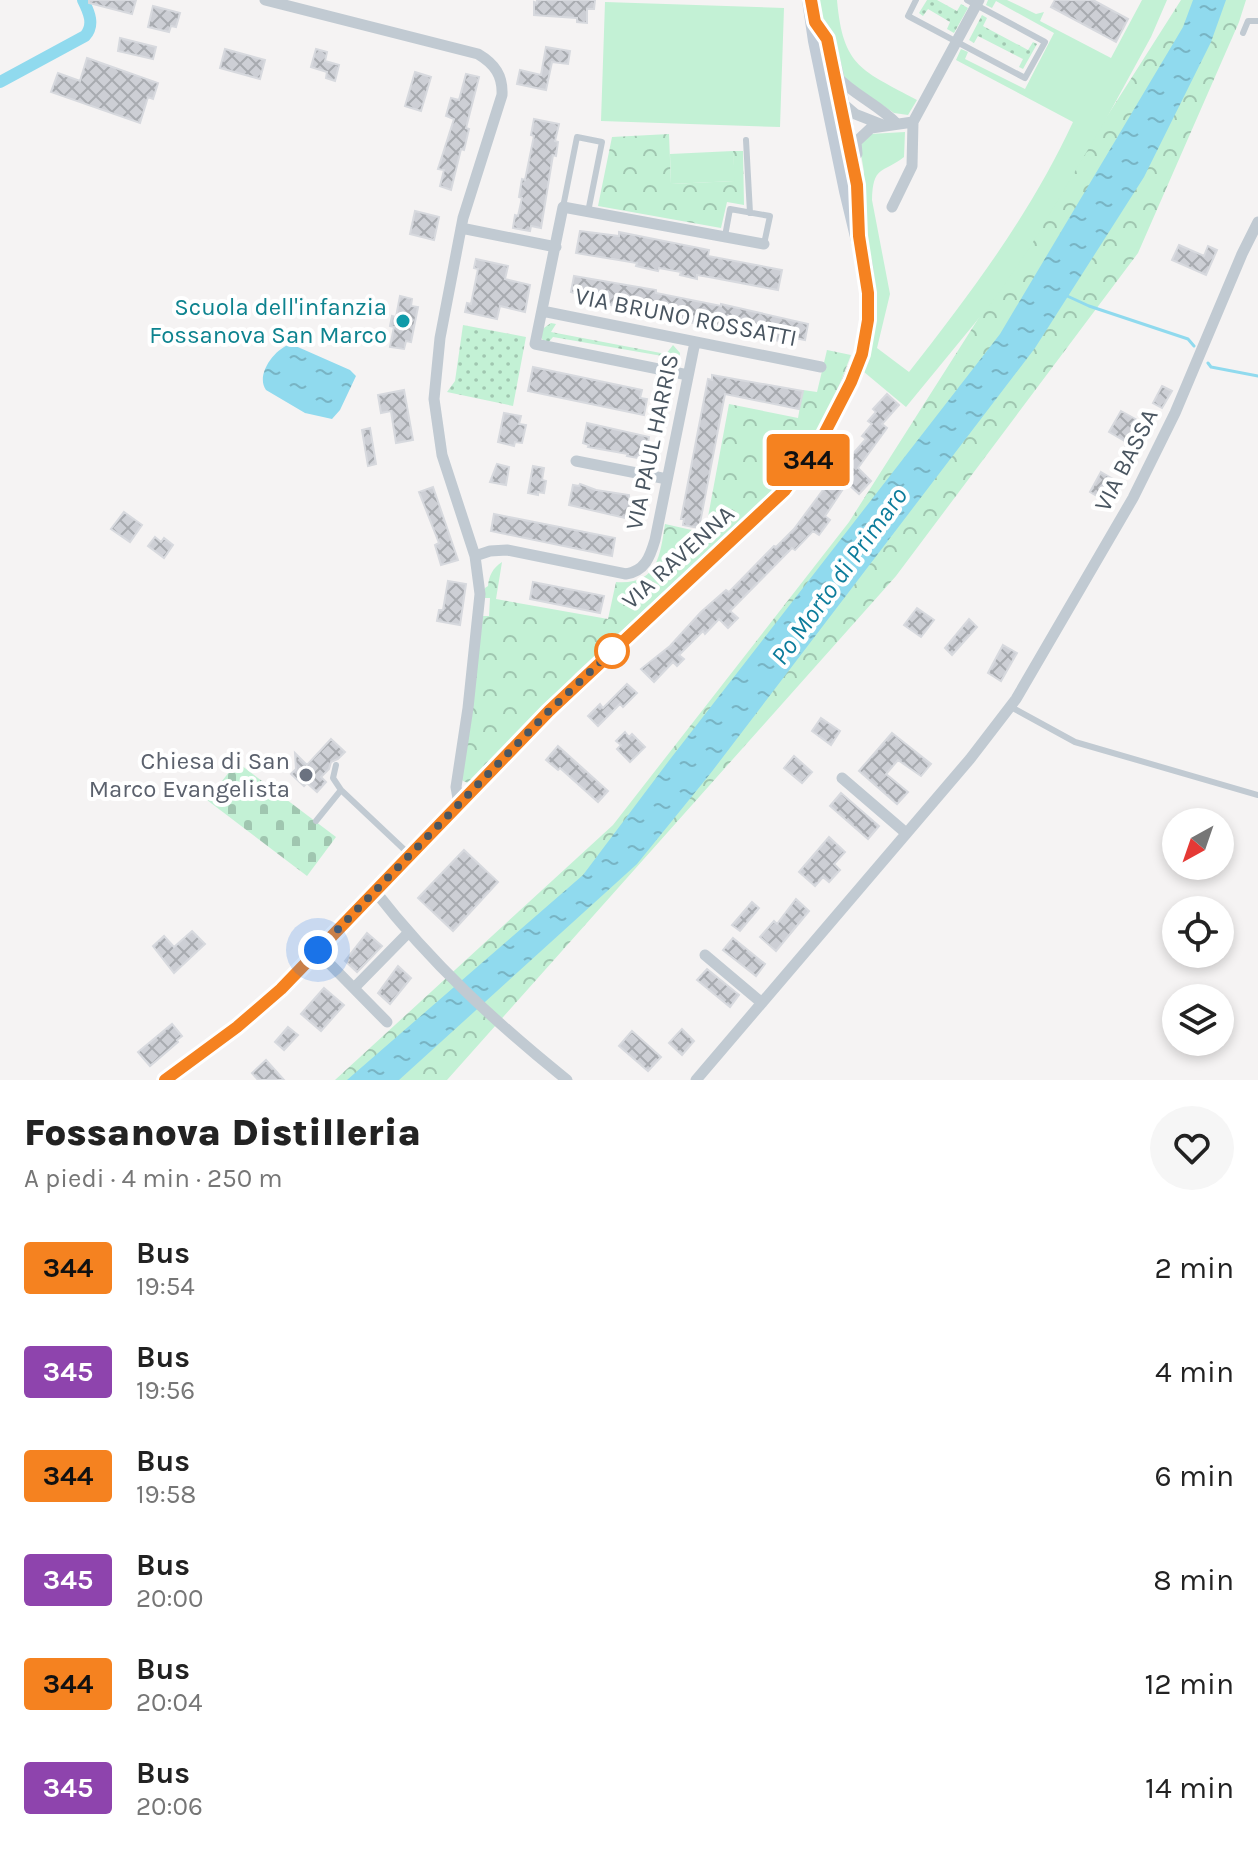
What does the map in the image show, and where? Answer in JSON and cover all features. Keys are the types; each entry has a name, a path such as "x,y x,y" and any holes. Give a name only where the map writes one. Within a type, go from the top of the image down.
{"main road":[{"name":"VIA RAVENNA","path":"810,0 816,41 857,185 859,236"},
{"name":"VIA RAVENNA","path":"165,1080 263,1005 549,711 747,527 801,470 836,412 862,354 868,320 868,293 859,236 847,191 835,103 836,76 827,39 815,22"}],"street":[{"path":"265,0 463,49 487,60 502,79 502,95 461,228 440,338 434,399 442,455 475,556 479,613 456,787 459,804"},
{"path":"892,207 912,166 913,122 957,42 974,2"},
{"path":"836,76 897,124"},
{"path":"835,103 852,95 867,100"},
{"path":"835,103 883,126"},
{"path":"857,185 856,142 871,128 913,122"},
{"path":"563,207 764,244"},
{"name":"VIA BRUNO ROSSATTI","path":"563,207 535,344 688,375"},
{"name":"VIA BASSA","path":"696,1080 1011,707 1140,484 1175,413 1258,222"},
{"path":"461,228 556,247"},
{"name":"VIA BRUNO ROSSATTI","path":"542,311 821,367"},
{"name":"VIA PAUL HARRIS","path":"475,556 507,550 633,573 646,564 695,342"},
{"path":"576,461 667,479"},
{"path":"842,778 906,833"},
{"path":"375,891 408,933 445,972 491,1017 567,1080"},
{"path":"354,988 408,933"},
{"path":"705,955 762,1003"},
{"path":"326,960 387,1022"}],"lane":[{"path":"916,0 908,16 1025,78 1045,42 974,2"},
{"path":"1243,33 1248,21 1258,21"},
{"path":"563,207 577,137 602,142 588,212"},
{"path":"746,140 750,213"},
{"path":"725,237 730,209 770,216 764,244"},
{"path":"1011,707 1085,746 1258,795"},
{"path":"336,765 333,778 341,790 410,855"},
{"path":"316,821 341,790"}],"green space":[{"path":"818,0 837,0 844,40 859,64 917,100 908,115 894,113 842,75 822,21"},
{"path":"927,0 937,0 957,11 961,4 968,8 954,33 947,29 950,22 928,9 923,16 919,13"},
{"path":"988,0 1007,0 1036,14 1044,12 1040,21 1111,58 1142,0 1167,0 1151,37 1105,121 1030,247 993,301 906,407 864,372 870,347 872,273 860,206 864,172 862,142 870,134 905,132 904,157 877,175 872,200 890,294 877,348 909,372 1019,220 1073,122 956,60 961,49 968,52 965,59 1025,89 1054,33 996,1 992,8 986,5"},
{"path":"1181,0 1246,0 1138,253 896,576 447,1080 335,1080 613,825 849,522"},
{"path":"605,2 784,8 780,127 601,121"},
{"path":"982,15 987,18 983,26 1028,50 1033,42 1037,44 1023,69 1019,67 1023,59 978,36 974,43 969,40"},
{"path":"669,134 671,184 734,181 733,151 743,151 744,205 727,202 721,228 598,206 612,137"},
{"path":"733,151 735,181 671,184 670,154"},
{"path":"551,323 556,324 551,332 666,354 673,345 680,353 679,360 669,367 662,365 668,357 553,337 547,344 542,339 541,330"},
{"path":"463,325 526,337 513,406 447,392 455,381"},
{"path":"827,350 851,355 817,433 776,488 576,673 471,784 463,781 460,777 483,616 489,616 490,598 485,598 485,588 494,569 502,562 496,599 608,619 616,582 640,579 654,566 665,524 705,533 729,404 798,418 803,390 817,392"},
{"path":"237,762 336,837 307,876 207,800"}],"water":[{"name":"Po Morto di Primaro","path":"1193,0 1226,0 1211,42 1144,177 1035,348 710,774 637,864 399,1080 347,1080 583,875 1000,334 1183,27"},
{"path":"291,344 350,370 356,376 340,410 332,419 305,413 266,390 263,377 268,363"}],"building":[{"path":"89,0 136,0 132,14 89,3"},
{"path":"537,0 595,0 594,9 587,9 587,23 577,22 577,18 534,15 534,2 537,3"},
{"path":"1055,0 1093,0 1128,19 1116,42 1051,7"},
{"path":"153,6 180,13 176,27 171,26 169,32 148,27"},
{"path":"120,38 156,47 153,59 118,51"},
{"path":"546,47 570,51 568,64 552,62 546,90 517,84 520,70 541,75"},
{"path":"225,49 265,60 260,79 220,68"},
{"path":"316,49 327,52 325,61 339,65 335,81 326,78 327,72 311,67"},
{"path":"87,58 158,83 153,99 148,97 140,123 51,92 58,73 80,81"},
{"path":"415,72 431,77 421,111 405,106"},
{"path":"466,74 479,77 466,128 469,129 464,150 461,149 451,190 440,186 444,170 438,169 454,119 446,116 451,98 459,100"},
{"path":"534,119 559,124 556,156 553,155 541,228 531,226 530,231 513,228 534,136 531,135"},
{"path":"415,211 439,217 434,240 410,234"},
{"path":"580,231 619,236 619,232 709,250 708,256 782,270 778,290 697,275 697,279 680,275 681,272 659,268 658,271 636,266 637,263 576,253"},
{"path":"1179,245 1204,256 1208,246 1217,250 1206,275 1172,260"},
{"path":"476,259 508,266 505,279 530,285 525,312 500,306 497,319 465,312 467,303 471,304 478,269 474,268"},
{"path":"574,276 656,290 656,293 808,324 805,340 795,338 793,344 766,338 767,332 748,329 748,332 706,323 706,326 576,299 577,294 571,292"},
{"name":"Scuola dell'infanzia Fossanova San Marco","path":"400,296 412,299 411,306 418,307 411,342 406,341 404,349 390,347 394,327 390,326 392,316 396,317"},
{"path":"533,367 642,390 640,398 647,399 644,415 528,391"},
{"path":"712,375 803,391 799,409 725,394 699,528 683,525 684,519 681,519 708,379 712,380"},
{"path":"1162,386 1172,391 1162,408 1153,403"},
{"path":"404,390 413,440 396,443 391,411 381,413 378,395"},
{"path":"887,394 899,405 882,424 887,428 858,468 871,481 859,494 847,483 825,516 830,520 819,535 813,531 795,550 792,548 730,611 738,618 728,628 719,619 679,655 684,659 677,666 673,662 654,682 641,669 670,646 701,612 726,590 729,592 794,529 866,439 862,436 872,424 868,421 876,412 873,409"},
{"path":"1121,411 1139,421 1132,432 1144,438 1135,455 1124,449 1128,443 1109,432"},
{"path":"504,413 521,416 519,424 526,425 522,443 515,442 514,446 498,442"},
{"path":"587,423 649,437 645,458 588,447 583,443"},
{"path":"370,428 376,464 368,466 362,430"},
{"path":"497,464 509,467 506,485 490,482"},
{"path":"533,466 544,468 544,493 538,492 538,495 528,493"},
{"path":"1101,472 1113,479 1102,499 1090,492"},
{"path":"580,484 635,499 630,519 569,505 573,485"},
{"path":"433,487 458,560 441,565 435,545 439,543 419,492"},
{"path":"124,512 142,525 130,542 111,529"},
{"path":"494,514 615,538 612,556 491,531"},
{"path":"155,537 161,542 164,538 173,545 164,558 148,546"},
{"path":"448,581 466,584 460,625 437,621 439,610 443,610"},
{"path":"533,582 604,596 600,613 530,599"},
{"path":"917,608 934,620 921,637 904,625"},
{"path":"969,619 977,627 952,655 945,648"},
{"path":"1003,645 1017,653 1001,681 988,673"},
{"path":"627,684 637,693 623,707 620,704 598,726 588,716 600,704 603,708"},
{"path":"821,718 840,731 831,745 812,731"},
{"path":"625,732 629,737 632,734 645,747 630,762 617,749 621,745 616,741"},
{"path":"892,733 931,764 921,776 898,760 886,774 908,792 897,804 859,771"},
{"path":"331,739 345,752 331,762 321,777 326,782 317,792 307,783 304,786 291,774 296,769 295,753 307,765"},
{"path":"558,746 608,791 598,802 560,768 558,770 546,760"},
{"path":"794,756 812,772 802,783 784,768"},
{"path":"841,793 879,826 868,839 830,806"},
{"path":"829,837 845,852 834,864 840,870 829,882 823,877 815,886 799,872"},
{"path":"464,850 498,882 453,931 418,898"},
{"path":"796,899 809,911 776,951 760,937 774,921 777,924"},
{"path":"752,902 759,908 740,931 732,925"},
{"path":"192,931 205,944 174,973 153,946 164,936 174,947"},
{"path":"367,933 382,946 357,972 345,961"},
{"path":"733,938 765,964 756,976 723,950"},
{"path":"398,966 411,978 390,1004 378,993"},
{"path":"707,969 739,995 730,1007 697,980"},
{"path":"324,988 344,1005 321,1031 301,1014"},
{"path":"172,1024 182,1036 150,1066 138,1052"},
{"path":"288,1027 298,1035 284,1050 275,1042"},
{"path":"682,1029 694,1041 682,1055 669,1043"},
{"path":"632,1031 661,1057 648,1071 619,1046"},
{"path":"266,1060 284,1080 258,1080 252,1073"}],"waterway":[{"path":"0,82 85,36 90,23 83,0"},
{"path":"1065,295 1188,339 1194,346"},
{"path":"1208,363 1211,367 1258,376"}],"bus line":[{"name":"344","path":"165,1080 237,1027 281,989 549,711 785,490 820,442 862,354 868,320 868,293 859,236 853,159 827,39 815,22 811,0"}],"place":[{"name":"Scuola dell'infanzia Fossanova San Marco","path":"403,321"},
{"name":"Chiesa di San Marco Evangelista","path":"306,775"}],"route":[{"path":"318,950 549,711 612,651"}]}
